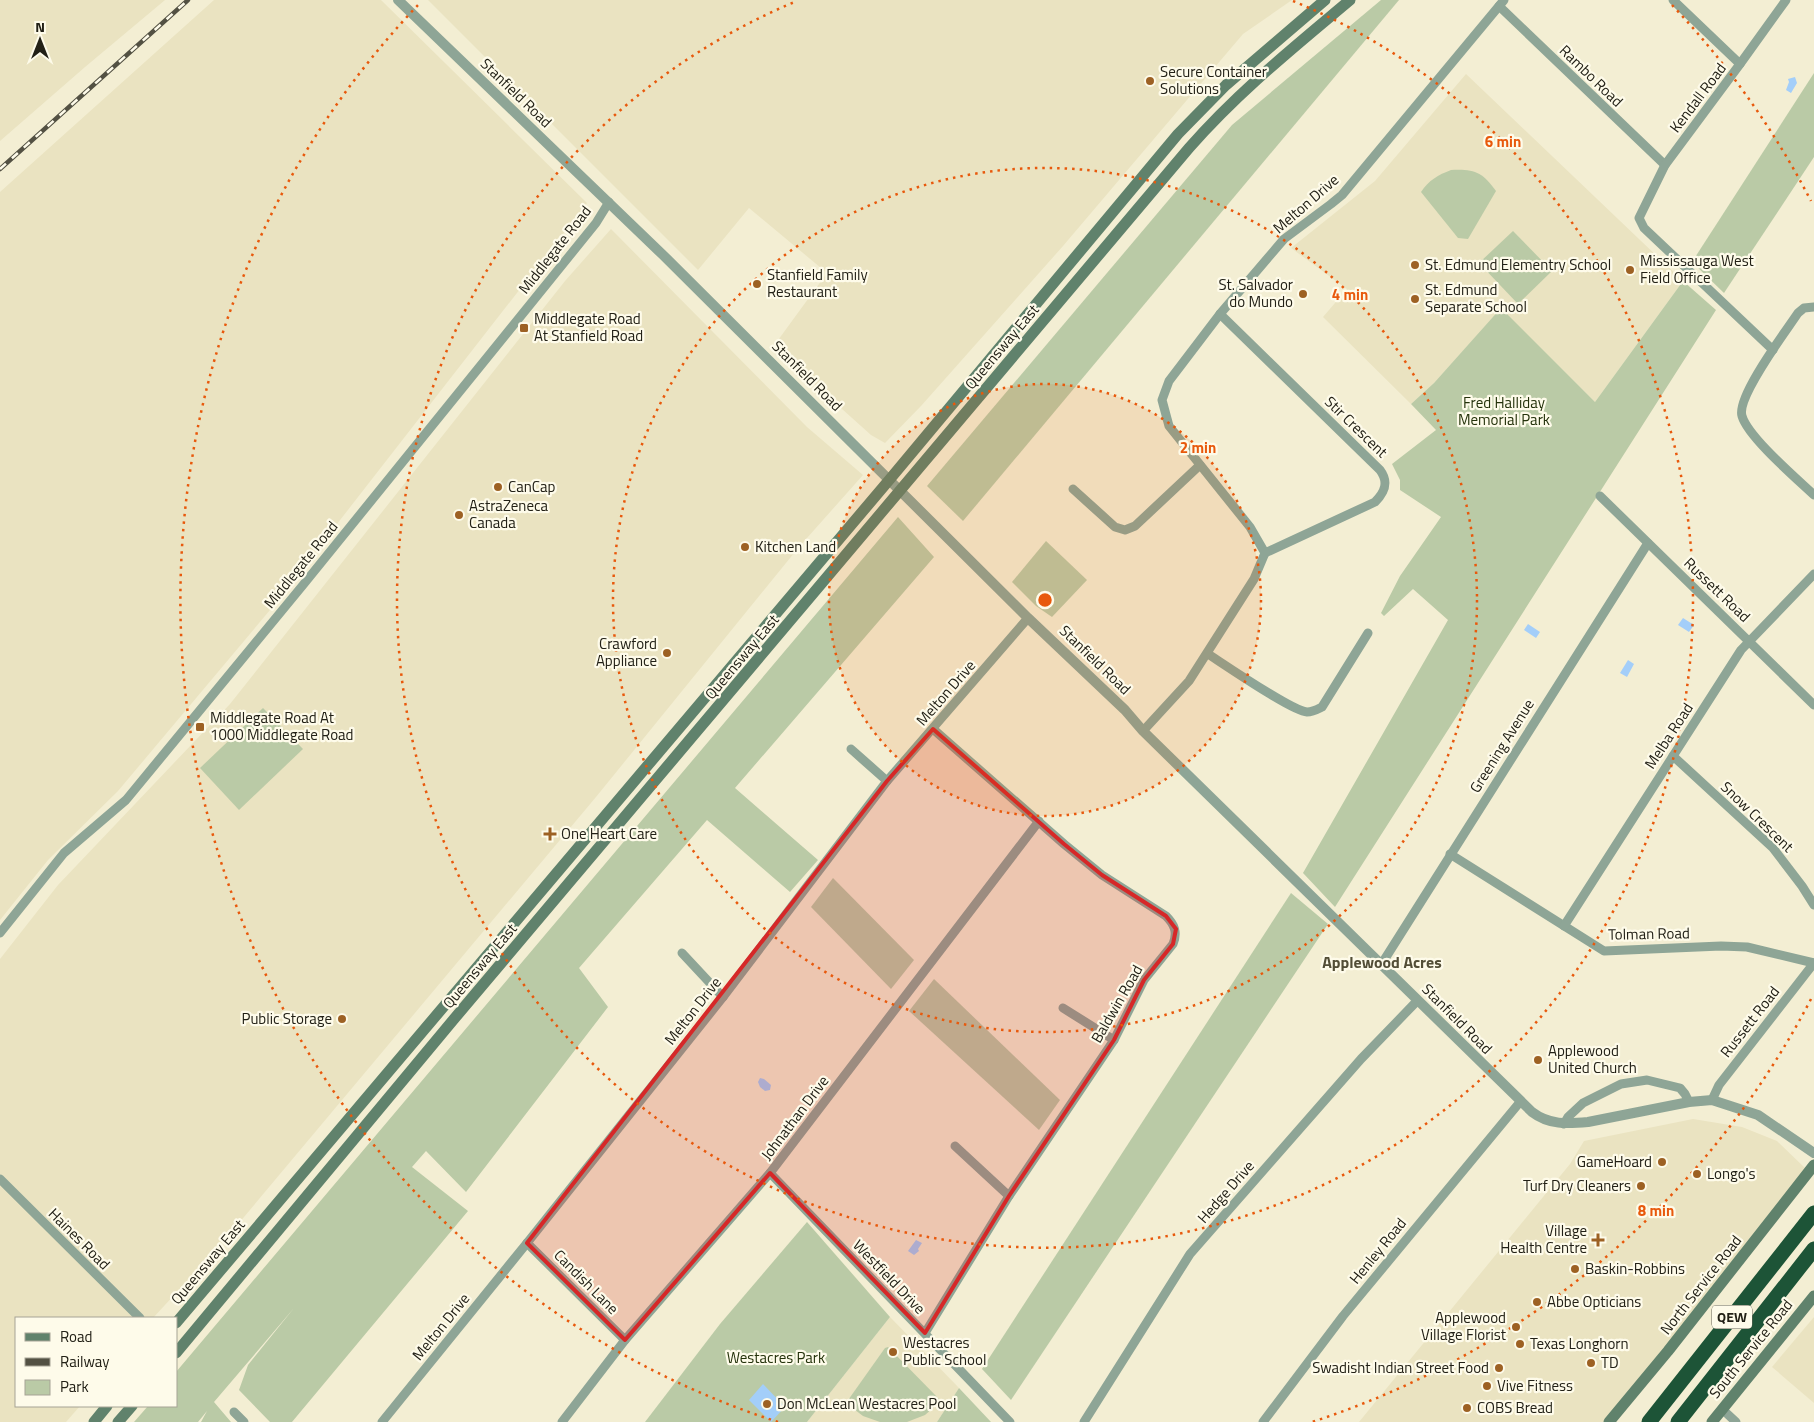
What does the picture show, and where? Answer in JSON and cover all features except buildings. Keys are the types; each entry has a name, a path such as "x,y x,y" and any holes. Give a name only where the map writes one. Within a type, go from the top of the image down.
{"highway":[{"name":"QEW","path":"1649,1422 1814,1212"},
{"name":"QEW","path":"1678,1422 1814,1249"}],"main road":[{"name":"Queensway East","path":"178,1321 890,479 1184,128 1226,85 1324,0"},
{"name":"Queensway East","path":"178,1351 460,1012 1214,120 1260,76 1350,0"},
{"name":"North Service Road","path":"1609,1422 1668,1351 1814,1165"},
{"name":"South Service Road","path":"1712,1422 1814,1296"},
{"path":"94,1422 106,1407"},
{"path":"118,1422 131,1407"}],"street":[{"name":"Stanfield Road","path":"398,0 609,202 1520,1102 1540,1118 1564,1124 1588,1122 1688,1102 1712,1100 1758,1115 1814,1152"},
{"path":"1673,0 1740,64"},
{"name":"Kendall Road","path":"1773,350 1644,228 1639,218 1665,165 1786,0"},
{"name":"Rambo Road","path":"1501,3 1665,165"},
{"name":"Melton Drive","path":"1265,553 1250,527 1169,426 1162,400 1169,381 1220,314 1284,239 1342,195 1501,3"},
{"name":"Middlegate Road","path":"0,933 64,853 126,800 596,223 609,202"},
{"path":"1814,307 1804,308 1798,313 1745,395 1741,409 1741,415 1746,427 1814,495"},
{"name":"Stir Crescent","path":"1220,314 1380,470 1385,482 1384,492 1375,502 1265,553"},
{"path":"1073,489 1115,527 1120,530 1128,530 1140,522 1200,465"},
{"name":"Russett Road","path":"1600,496 1814,705"},
{"name":"Greening Avenue","path":"1381,965 1648,543"},
{"path":"1143,731 1189,681 1208,654 1254,579 1265,553"},
{"name":"Melba Road","path":"1564,926 1741,650 1814,574"},
{"name":"Melton Drive","path":"382,1422 722,996 887,781 1028,618"},
{"path":"1208,654 1291,706 1307,712 1322,707 1368,633"},
{"name":"Baldwin Road","path":"924,1333 1009,1196 1114,1040 1144,980 1173,944 1176,929 1166,916 1102,874 933,729"},
{"path":"851,749 887,781"},
{"name":"Snow Crescent","path":"1673,756 1773,848 1814,905"},
{"name":"Johnathan Drive","path":"562,1422 625,1340 770,1173 1039,821"},
{"name":"Tolman Road","path":"1450,854 1604,951 1721,946 1747,948 1814,963"},
{"path":"682,953 722,996"},
{"name":"Russett Road","path":"1712,1100 1719,1085 1814,963"},
{"name":"Hedge Drive","path":"1084,1422 1190,1254 1361,1059 1417,1001"},
{"path":"1063,1008 1114,1040"},
{"path":"1564,1124 1568,1116 1583,1103 1621,1084 1647,1080 1680,1088 1688,1102"},
{"name":"Henley Road","path":"1263,1422 1349,1309 1520,1102"},
{"path":"955,1146 1009,1196"},
{"name":"Westfield Drive","path":"770,1173 1010,1422"},
{"name":"Haines Road","path":"0,1179 139,1317"},
{"name":"Candish Lane","path":"527,1242 625,1340"},
{"path":"1722,1409 1736,1422"},
{"path":"234,1412 244,1422"}],"highlighted area":[{"path":"933,729 1102,875 1166,916 1176,929 1173,944 1144,980 1114,1040 1009,1196 925,1333 770,1173 625,1340 527,1243 887,781"}],"shaded area":[{"path":"0,0 165,0 0,141"},
{"path":"214,0 381,0 587,203 270,610 118,791 48,860 0,920 0,192"},
{"path":"428,0 1292,0 1243,34 1063,246 921,406 885,443 871,435 773,347 827,273 749,208 698,270"},
{"path":"1466,74 1683,281 1595,402 1501,309 1434,383 1411,404 1323,317 1347,289 1291,248 1375,181"},
{"path":"611,229 807,427 863,475 799,547 596,797 223,1242 154,1317 15,1317 15,1407 79,1407 66,1422 0,1422 0,959 58,885 230,704 565,281"},
{"path":"1693,1119 1742,1127 1777,1141 1805,1168 1606,1422 1359,1422 1570,1164 1584,1141"},
{"name":"Westacres Public School","path":"890,1317 959,1388 937,1422 807,1422"},
{"path":"1814,1317 1814,1403 1772,1367"}],"green space":[{"path":"1381,0 1399,0 963,521 927,486 1232,125"},
{"path":"1814,73 1814,157 1724,293 1692,262"},
{"path":"1451,170 1466,170 1477,173 1496,191 1468,239 1458,238 1421,192 1434,178"},
{"path":"1513,231 1552,271 1518,304 1479,263"},
{"name":"Fred Halliday Memorial Park","path":"1683,281 1716,310 1335,907 1303,873 1448,620 1413,589 1384,616 1381,613 1400,576 1441,517 1400,490 1400,480 1392,464 1436,430 1411,404 1434,383 1501,308 1595,402"},
{"path":"898,517 934,557 735,788 818,860 790,892 707,820 579,968 608,1007 466,1192 426,1151 412,1167 468,1211 292,1422 270,1422 239,1390 248,1365 294,1308 214,1402 231,1422 201,1422 207,1411 198,1422 134,1422 147,1407 178,1407 178,1370"},
{"path":"1046,541 1087,580 1052,617 1036,606 1012,582"},
{"path":"263,708 303,749 239,810 200,768"},
{"path":"833,878 914,960 891,989 811,907"},
{"path":"1291,893 1328,924 1011,1400 982,1369"},
{"path":"934,979 1060,1100 1039,1130 909,1011"},
{"name":"Westacres Park","path":"807,1222 890,1317 807,1422 645,1422 720,1324"},
{"path":"888,1347 941,1401 925,1415 907,1422 880,1422 863,1416 846,1403 885,1348"},
{"path":"959,1388 991,1422 937,1422"}],"water":[{"path":"1795,77 1797,83 1791,93 1786,90 1789,82 1788,79"},
{"path":"1683,618 1694,625 1689,632 1678,625"},
{"path":"1528,624 1540,632 1536,638 1524,630"},
{"path":"1628,660 1634,664 1627,677 1620,673"},
{"path":"760,1078 771,1085 770,1090 765,1091 760,1087 758,1082"},
{"path":"916,1240 922,1243 918,1249 919,1251 914,1255 908,1251"},
{"name":"Don McLean Westacres Pool","path":"763,1384 785,1407 771,1422 749,1400"}],"railway":[{"path":"0,169 188,0"}],"place":[{"name":"Secure Container Solutions","path":"1150,81"},
{"name":"St. Edmund Elementry School","path":"1415,265"},
{"name":"Mississauga West Field Office","path":"1630,270"},
{"name":"Stanfield Family Restaurant","path":"757,284"},
{"name":"St. Salvador do Mundo","path":"1303,294"},
{"name":"St. Edmund Separate School","path":"1415,299"},
{"name":"Middlegate Road At Stanfield Road","path":"524,328"},
{"name":"CanCap","path":"498,487"},
{"name":"AstraZeneca Canada","path":"459,515"},
{"name":"Kitchen Land","path":"745,547"},
{"name":"Crawford Appliance","path":"667,653"},
{"name":"Middlegate Road At 1000 Middlegate Road","path":"200,727"},
{"name":"One Heart Care","path":"550,834"},
{"name":"Public Storage","path":"342,1019"},
{"name":"Applewood United Church","path":"1538,1060"},
{"name":"GameHoard","path":"1662,1162"},
{"name":"Longo's","path":"1697,1174"},
{"name":"Turf Dry Cleaners","path":"1641,1186"},
{"name":"Village Health Centre","path":"1598,1240"},
{"name":"Baskin-Robbins","path":"1575,1269"},
{"name":"Abbe Opticians","path":"1537,1302"},
{"name":"Applewood Village Florist","path":"1516,1327"},
{"name":"Texas Longhorn","path":"1520,1344"},
{"name":"Westacres Public School","path":"893,1352"},
{"name":"TD","path":"1591,1363"},
{"name":"Swadisht Indian Street Food","path":"1499,1368"},
{"name":"Vive Fitness","path":"1487,1386"},
{"name":"Don McLean Westacres Pool","path":"767,1404"},
{"name":"COBS Bread","path":"1467,1408"}],"district":[{"name":"Applewood Acres","path":"1382,962"}]}
